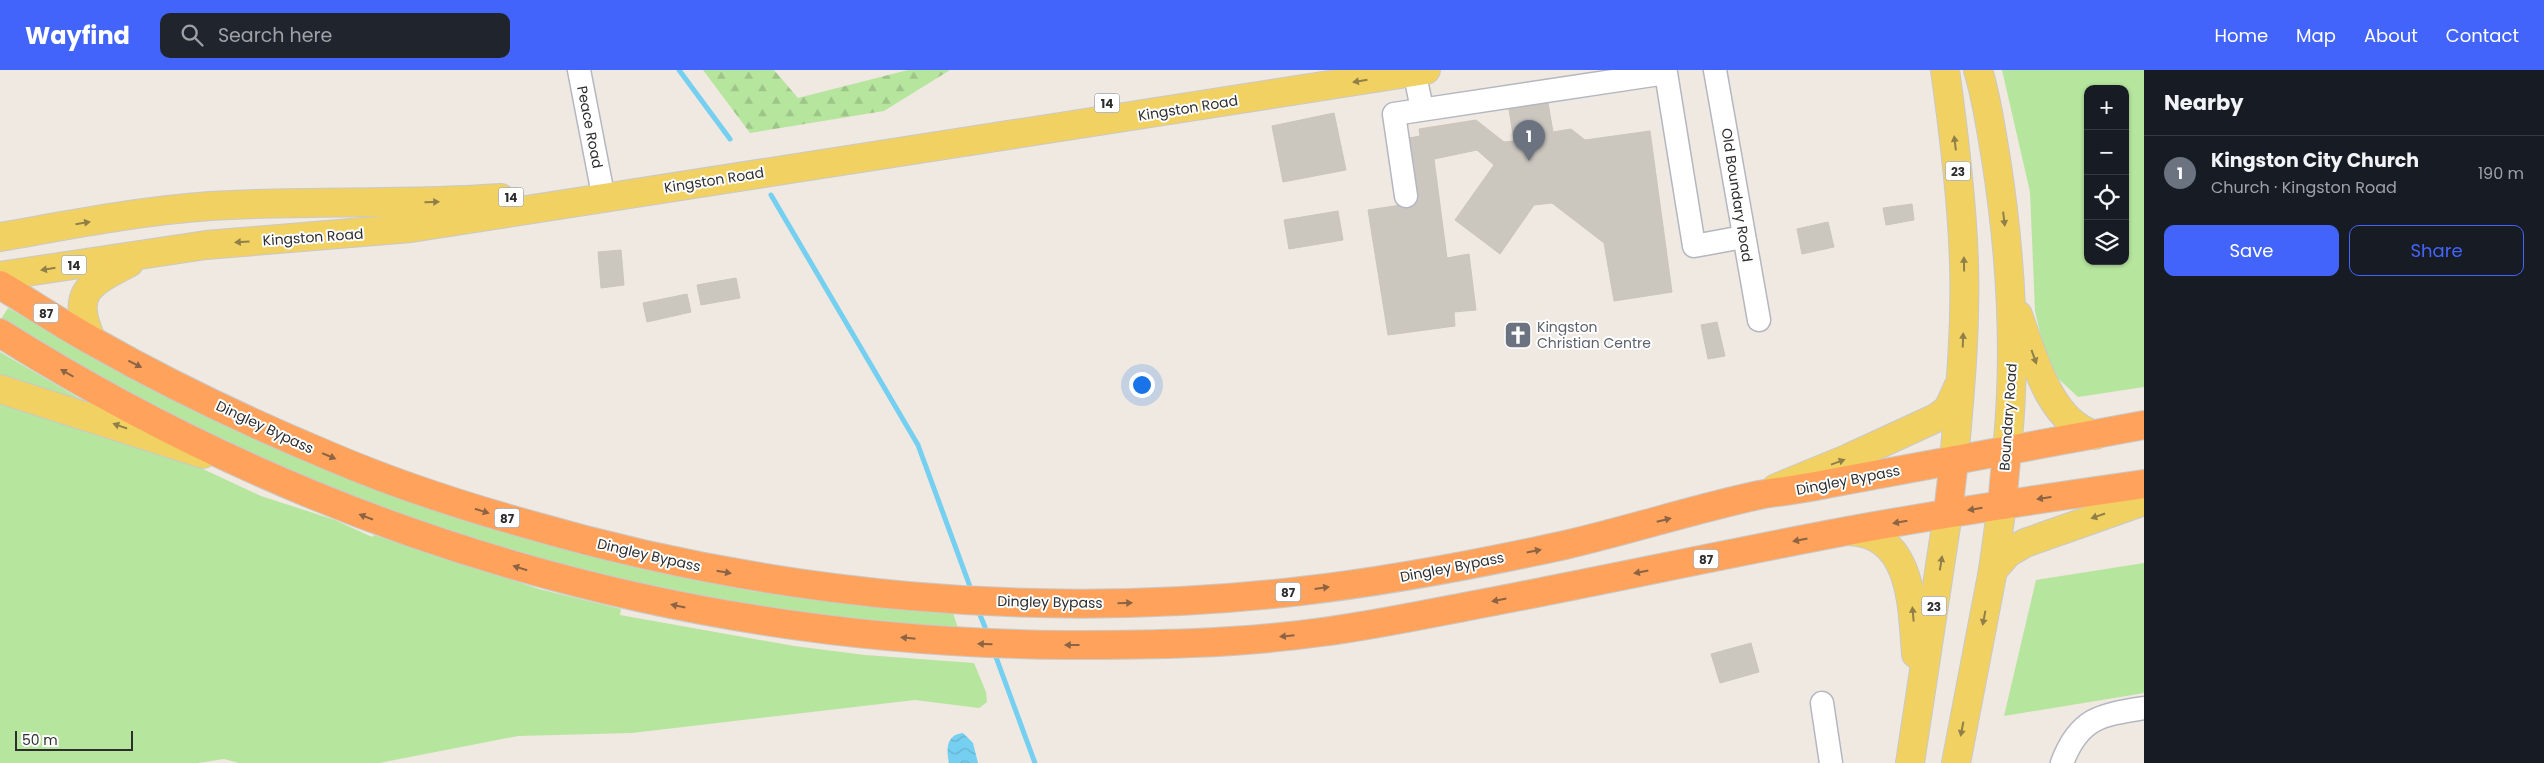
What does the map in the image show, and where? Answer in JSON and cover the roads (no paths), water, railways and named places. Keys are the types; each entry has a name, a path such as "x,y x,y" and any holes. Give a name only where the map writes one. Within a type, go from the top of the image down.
{"highway":[{"name":"Dingley Bypass","path":"0,285 92,341 230,412 330,457 437,497 611,547 720,571 858,591 1007,602 1120,604 1195,601 1300,591 1412,576 1566,545 1761,495 2144,426"},
{"name":"87","path":"0,333 120,404 314,498 414,536 551,578 698,610 814,628 957,643 1157,645 1322,632 1564,588 1848,531 2002,505 2144,484"},
{"name":"Boundary Road","path":"2002,505 2007,450"},
{"name":"23","path":"1948,514 1954,460"}],"main road":[{"name":"Kingston Road","path":"0,276 214,244 411,228 602,191 1068,109 1336,70"},
{"name":"Kingston Road","path":"0,237 138,214 211,206 446,202 602,191 1142,116 1420,70"},
{"path":"1933,70 1952,117"},
{"name":"23","path":"1946,70 1963,245 1961,378 1954,460"},
{"name":"Boundary Road","path":"1978,70 1998,171 2011,294 2012,400 2007,450"},
{"path":"211,206 271,215 404,216 407,218 411,228"},
{"path":"0,221 16,229 34,231"},
{"path":"92,341 82,314 88,289 104,276 148,253"},
{"path":"2011,294 2037,365 2060,410 2072,424 2095,435"},
{"path":"1761,495 1849,458 1936,418 1952,403 1961,378"},
{"path":"0,389 90,416 266,475"},
{"path":"1993,570 2008,553 2025,543 2144,500"},
{"name":"Boundary Road","path":"1956,763 1993,570 2002,505"},
{"name":"23","path":"1910,763 1948,514"},
{"path":"1848,531 1863,532 1879,537 1893,552 1902,568 1912,598 1920,698"}],"street":[{"name":"Peace Road","path":"579,70 602,191"},
{"path":"1420,70 1427,108"},
{"name":"Old Boundary Road","path":"1715,70 1759,320"},
{"path":"1406,196 1394,114 1666,73 1694,246 1743,237"},
{"path":"1822,703 1831,763"},
{"path":"2062,763 2080,729 2094,720 2109,714 2144,708"},
{"path":"2109,714 2144,713"}],"water":[{"path":"963,733 973,743 978,763 949,763 948,744 957,734"}],"waterway":[{"path":"679,70 730,139"},
{"path":"771,195 918,445 972,592"},
{"path":"978,610 987,632"},
{"path":"993,649 1035,763"}],"place":[{"name":"Kingston City Church","path":"1529,161"},
{"name":"Kingston Christian Centre","path":"1518,335"}]}
